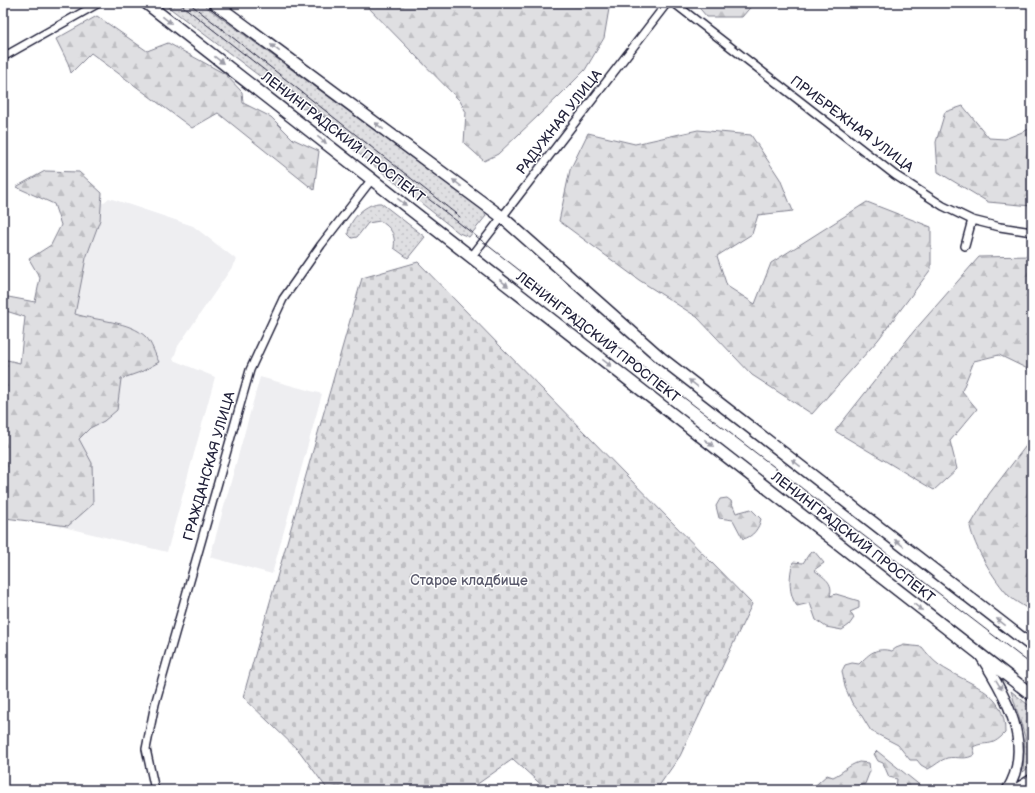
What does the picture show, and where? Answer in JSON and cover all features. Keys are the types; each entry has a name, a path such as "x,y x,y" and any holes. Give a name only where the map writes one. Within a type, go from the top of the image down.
{"main road":[{"name":"ЛЕНИНГРАДСКИЙ ПРОСПЕКТ","path":"146,3 472,256 1032,695"},
{"name":"ЛЕНИНГРАДСКИЙ ПРОСПЕКТ","path":"214,3 502,217 661,358 1032,646"}],"street":[{"path":"3,57 99,3"},
{"name":"РАДУЖНАЯ УЛИЦА","path":"472,256 667,3"},
{"name":"ПРИБРЕЖНАЯ УЛИЦА","path":"674,3 895,175 943,206 972,220 1000,227 1032,232"},
{"name":"ГРАЖДАНСКАЯ УЛИЦА","path":"155,790 146,749 155,704 250,370 283,299 321,245 372,178"},
{"path":"964,246 972,220"},
{"path":"978,653 1001,688 1015,722 1017,759 1014,775 1007,790"},
{"path":"1014,790 1032,778"}],"shaded area":[{"path":"109,198 193,226 237,260 178,346 173,360 215,377 167,552 9,514 92,212"},
{"path":"260,377 322,394 272,574 210,557"}],"green space":[{"path":"163,3 201,3 483,210 486,216 469,237 459,233 353,149 354,139 313,106 303,109"},
{"path":"364,3 610,3 604,38 585,70 498,154 484,161 464,143 466,112 460,101"},
{"path":"695,3 754,3 742,17 707,17"},
{"path":"97,16 147,51 168,43 225,74 242,92 243,103 271,117 293,139 319,151 314,190 218,113 192,128 91,53 71,73 68,63 56,39"},
{"path":"963,106 989,138 1005,139 1032,128 1032,206 988,202 938,172 936,142 945,112"},
{"path":"698,130 751,135 780,179 793,211 758,215 752,234 717,256 727,286 755,304 771,263 867,202 931,227 931,269 878,340 812,414 752,375 697,317 639,280 559,221 570,170 588,133 635,144"},
{"path":"45,171 79,172 102,193 100,220 86,258 75,314 113,322 139,332 146,337 152,346 159,362 143,371 121,379 117,410 104,421 90,428 79,439 92,463 93,504 68,526 5,518 3,520 3,359 20,363 25,317 3,310 3,296 35,302 40,278 29,259 51,245 61,225 54,204 16,187"},
{"path":"381,203 425,237 408,258 394,248 392,232 380,221 368,223 357,237 352,238 348,234 351,224 358,214 373,204"},
{"path":"1032,256 1032,371 999,355 974,361 962,391 977,409 950,441 957,469 934,490 835,431 914,331 979,257"},
{"name":"Старое кладбище","path":"418,262 752,604 680,756 656,790 547,790 513,759 469,790 350,790 336,787 328,790 300,752 243,697 362,278"},
{"path":"1032,438 1032,612 1011,598 997,581 980,553 970,526 989,494"},
{"path":"727,498 731,501 736,513 751,509 761,519 757,529 747,538 743,539 733,520 719,518 716,506 720,499"},
{"path":"814,551 824,563 814,570 825,578 831,587 830,596 836,594 859,601 859,608 850,612 854,618 849,625 842,630 826,627 816,620 810,603 797,606 792,596 790,579 793,562 803,563 809,554"},
{"path":"904,645 922,647 939,665 983,690 999,707 1004,719 1005,733 992,743 973,747 975,754 972,756 965,758 947,758 928,769 921,765 917,760 910,760 898,745 871,731 852,703 845,687 842,671 845,665 852,663 859,664 877,650 892,651"},
{"path":"1011,691 1032,708 1032,765 1023,772 1025,737"},
{"path":"877,751 922,787 910,790 896,789 897,779 889,777 883,763 878,761 874,754"},
{"path":"859,762 869,763 870,771 865,784 857,786 855,790 810,790 827,775 833,777 851,765"}],"tram line":[{"path":"179,3 579,317 1032,665"},
{"path":"189,3 460,217"}]}
